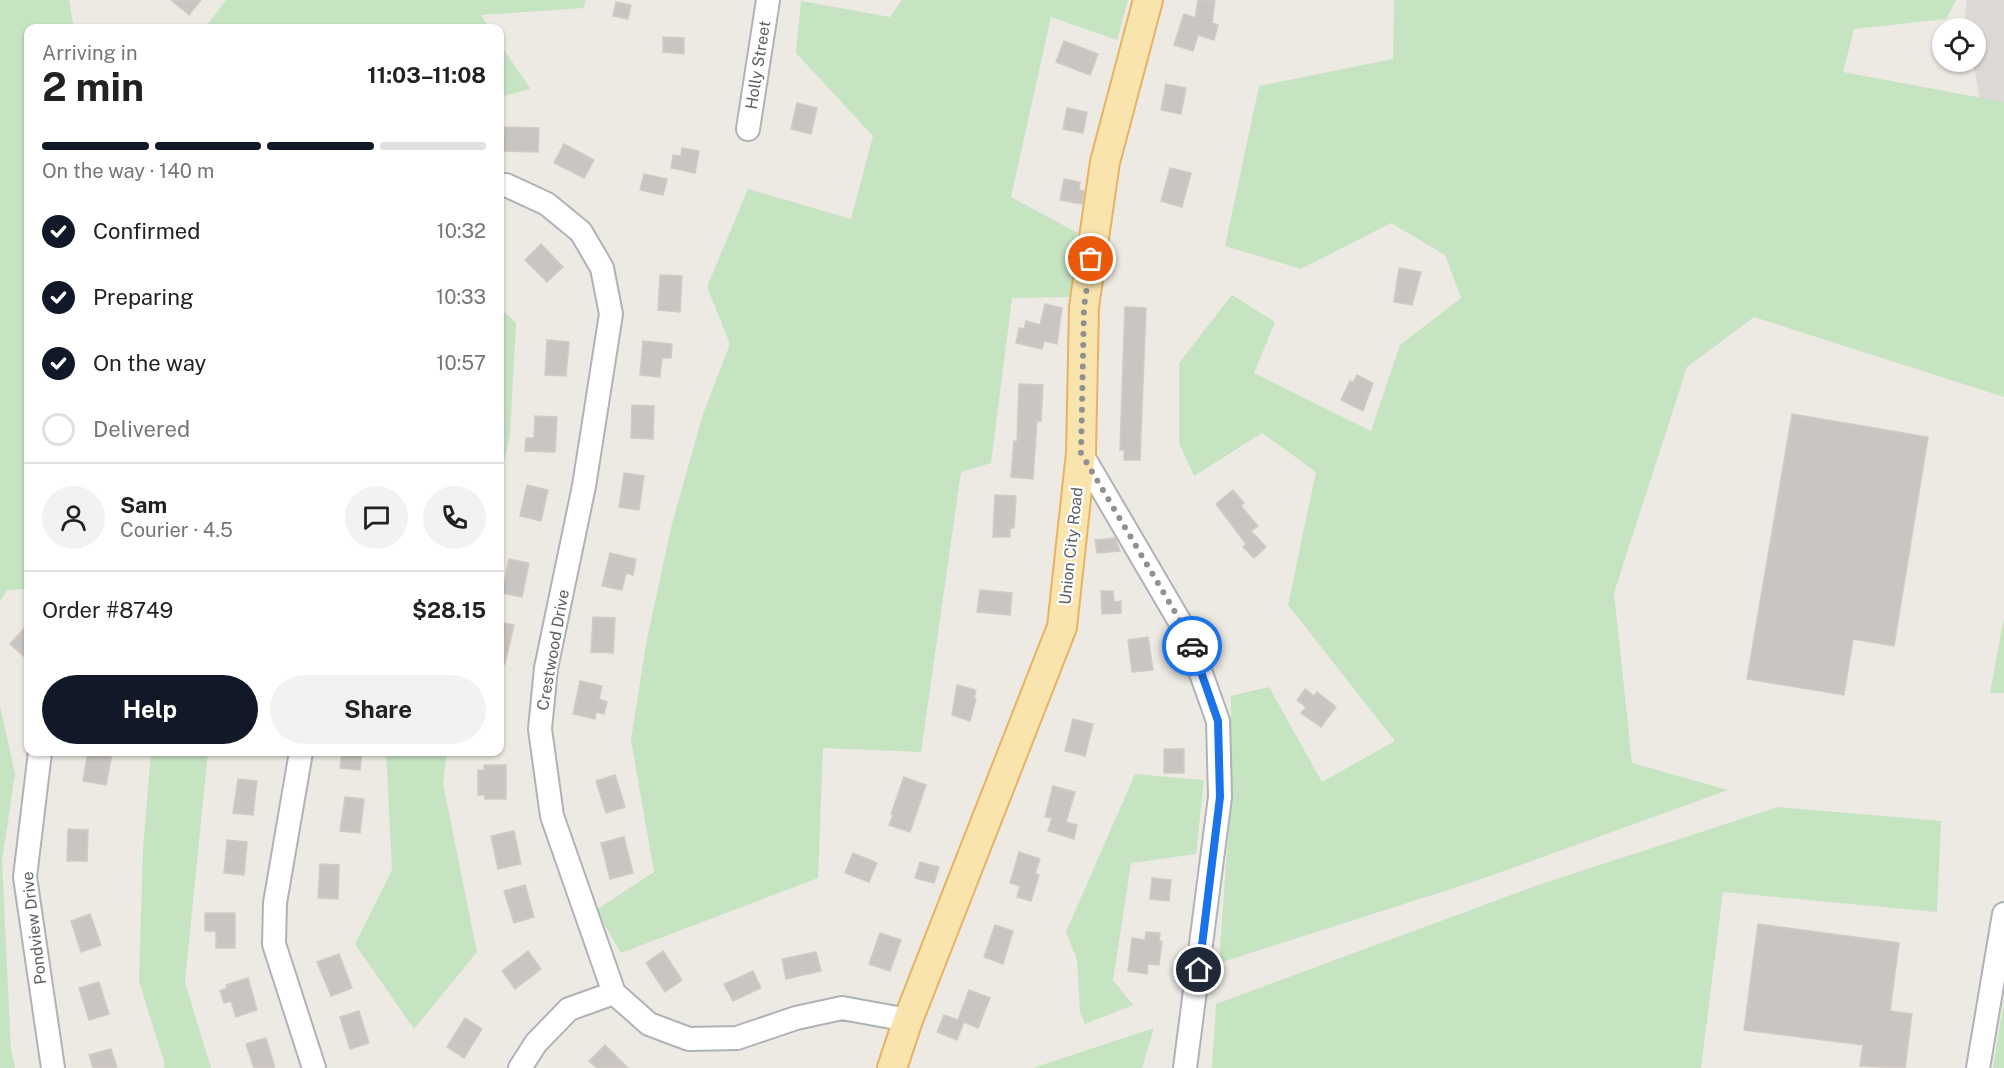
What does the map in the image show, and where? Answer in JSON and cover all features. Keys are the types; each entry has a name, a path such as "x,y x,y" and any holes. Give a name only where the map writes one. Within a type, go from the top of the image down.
{"main road":[{"name":"Union City Road","path":"892,1068 908,1020 1062,627 1081,453 1084,307 1106,162 1148,0"}],"street":[{"name":"Holly Street","path":"748,129 768,0"},
{"name":"Crestwood Drive","path":"504,185 547,204 581,232 602,268 611,314 584,486 546,668 540,729 552,816 614,993 649,1024 689,1040 737,1038 796,1018 842,1008 908,1020"},
{"path":"1081,453 1188,634 1218,721 1220,797 1185,1068"},
{"name":"Pondview Drive","path":"40,756 25,877 53,1068"},
{"path":"300,756 276,903 274,944 315,1068"},
{"path":"1978,1068 2004,914"},
{"path":"520,1068 536,1043 569,1009 614,993"}],"shaded area":[{"path":"1967,0 2004,0 2004,114 1982,111 1975,72 1986,72 1986,18 1965,18"}],"green space":[{"path":"0,0 69,0 73,24 24,24 24,589 7,590 0,602"},
{"path":"226,0 586,0 583,8 481,15 487,24 208,24"},
{"path":"902,0 1128,0 1117,40 1051,17 1011,197 1078,233 1070,297 1012,298 991,463 961,472 921,752 823,748 818,878 621,953 596,910 654,872 631,740 646,644 672,524 703,414 730,344 707,287 748,189 851,219 873,136 796,53 801,1 890,17"},
{"path":"1394,0 1956,0 1947,18 1854,29 1843,72 2004,102 2004,397 1754,317 1687,367 1614,593 1632,763 1728,790 1476,881 1219,963 1231,792 1231,696 1269,687 1322,782 1395,741 1288,605 1316,472 1262,433 1194,476 1179,443 1179,363 1232,295 1275,322 1254,373 1371,431 1400,345 1461,298 1445,255 1391,223 1301,269 1225,246 1259,86 1393,59"},
{"path":"504,50 530,88 504,96"},
{"path":"504,312 516,323 510,436 504,461"},
{"path":"2004,618 2004,693 1990,693"},
{"path":"0,706 15,774 2,861 11,1050 15,1068 0,1068"},
{"path":"151,756 208,756 185,982 211,1068 163,1068 165,1065 139,981 143,849"},
{"path":"386,756 446,756 443,784 477,952 414,1029 355,944 392,870"},
{"path":"1135,774 1204,780 1196,854 1131,863 1113,980 1133,1005 1085,1024 1080,1012 1077,960 1066,932"},
{"path":"1778,807 1941,821 1937,912 1723,892 1701,1068 1212,1068 1216,1004 1538,885"},
{"path":"2004,1000 2004,1068 1993,1068"},
{"path":"1154,1028 1142,1068 1033,1068"}],"building":[{"path":"171,0 201,0 189,15"},
{"path":"1198,0 1215,0 1212,23 1218,25 1214,40 1198,35 1193,51 1174,45 1184,14 1195,18"},
{"path":"616,2 631,5 628,19 613,16"},
{"path":"663,37 684,38 684,54 663,52"},
{"path":"1064,41 1098,54 1090,75 1056,62"},
{"path":"1166,84 1186,88 1181,114 1161,110"},
{"path":"797,103 817,108 811,134 791,129"},
{"path":"1067,108 1087,112 1083,133 1063,129"},
{"path":"504,127 539,128 538,152 504,151"},
{"path":"564,144 594,160 584,178 554,163"},
{"path":"682,148 699,151 695,173 671,168 673,155 681,156"},
{"path":"1170,168 1191,173 1182,207 1161,201"},
{"path":"644,174 667,179 663,195 640,190"},
{"path":"1064,179 1080,182 1079,190 1084,191 1082,204 1060,200"},
{"path":"541,244 563,267 547,282 525,260"},
{"path":"1399,268 1421,272 1412,305 1394,302"},
{"path":"660,275 682,276 680,312 658,310"},
{"path":"1045,304 1062,308 1057,344 1044,341 1042,349 1016,343 1019,328 1024,329 1026,321 1040,325"},
{"path":"1125,307 1146,308 1140,460 1124,460 1124,450 1120,450"},
{"path":"547,340 569,342 566,376 545,375"},
{"path":"643,341 672,344 671,358 662,358 660,377 640,375"},
{"path":"1357,375 1373,383 1363,411 1341,400 1350,381 1353,382"},
{"path":"1019,384 1043,385 1041,421 1037,421 1033,479 1011,477 1014,441 1017,442"},
{"path":"632,405 654,406 653,439 631,438"},
{"path":"1792,414 1928,437 1894,646 1853,639 1844,695 1747,679"},
{"path":"535,416 557,417 555,452 525,451 526,438 534,438"},
{"path":"624,473 644,476 639,510 619,507"},
{"path":"527,485 548,490 541,521 520,516"},
{"path":"1233,490 1244,503 1241,506 1258,526 1251,531 1266,547 1254,558 1243,547 1246,544 1216,504"},
{"path":"995,495 1016,496 1014,528 1010,528 1010,537 993,537"},
{"path":"1115,538 1120,551 1097,553 1095,540"},
{"path":"610,553 636,559 633,575 626,573 622,590 602,586"},
{"path":"509,559 529,563 522,597 504,593"},
{"path":"980,590 1012,593 1010,615 977,612"},
{"path":"1101,591 1113,591 1114,602 1121,601 1121,613 1102,614"},
{"path":"593,617 615,618 613,653 591,652"},
{"path":"504,623 514,625 504,664"},
{"path":"24,628 24,656 10,644"},
{"path":"1148,637 1153,670 1132,672 1128,640"},
{"path":"580,681 602,686 599,699 607,702 604,714 596,712 595,719 573,714"},
{"path":"957,685 976,690 970,721 952,715"},
{"path":"1305,689 1314,696 1317,692 1336,707 1321,727 1301,713 1306,707 1297,700"},
{"path":"1073,719 1093,724 1085,756 1065,751"},
{"path":"1164,749 1184,749 1184,773 1164,773"},
{"path":"87,756 112,756 106,785 83,781"},
{"path":"342,756 362,756 360,770 340,768"},
{"path":"484,765 506,765 506,799 485,799 485,795 478,795 478,770 484,770"},
{"path":"615,775 625,807 606,813 596,781"},
{"path":"904,777 926,785 910,832 889,825"},
{"path":"238,779 257,781 253,815 233,813"},
{"path":"1053,786 1075,792 1066,822 1077,825 1074,839 1048,831 1052,818 1045,817"},
{"path":"345,797 364,799 360,833 340,831"},
{"path":"68,829 88,830 87,861 67,861"},
{"path":"514,831 521,864 498,869 491,836"},
{"path":"624,837 633,873 610,879 601,843"},
{"path":"227,840 247,842 244,875 224,873"},
{"path":"1019,852 1040,859 1035,874 1039,875 1031,901 1017,897 1020,886 1010,883"},
{"path":"853,853 877,863 869,882 845,873"},
{"path":"920,862 939,867 934,883 915,878"},
{"path":"320,864 339,865 338,899 318,898"},
{"path":"1152,878 1171,880 1169,901 1150,899"},
{"path":"525,885 534,917 514,923 504,891"},
{"path":"205,913 235,913 235,948 216,948 216,931 205,931"},
{"path":"90,914 101,945 81,952 71,921"},
{"path":"1758,924 1899,943 1890,1011 1912,1014 1905,1068 1860,1066 1863,1045 1744,1030"},
{"path":"995,925 1013,931 1003,964 984,957"},
{"path":"1146,932 1160,933 1159,941 1162,941 1159,965 1148,964 1147,974 1128,971 1132,938 1145,940"},
{"path":"880,933 901,940 890,971 869,964"},
{"path":"528,951 541,969 515,989 502,971"},
{"path":"663,951 682,980 665,992 646,963"},
{"path":"816,952 821,971 786,979 782,959"},
{"path":"339,954 352,988 331,996 317,962"},
{"path":"753,971 761,988 733,1001 724,984"},
{"path":"248,978 257,1010 236,1017 231,1001 224,1003 220,991 227,988 226,985"},
{"path":"99,982 109,1014 89,1020 79,988"},
{"path":"969,990 990,998 978,1028 964,1022 957,1040 937,1032 944,1015 958,1020"},
{"path":"359,1011 369,1043 350,1049 340,1017"},
{"path":"465,1018 482,1029 464,1058 447,1047"},
{"path":"266,1038 275,1068 254,1068 246,1044"},
{"path":"605,1045 628,1068 597,1068 589,1061"},
{"path":"111,1049 117,1068 93,1068 89,1055"}],"way so far":[{"path":"1091,259 1084,307 1081,453 1188,634 1192,646"}],"route":[{"path":"1192,646 1218,721 1220,797 1199,970"}]}
